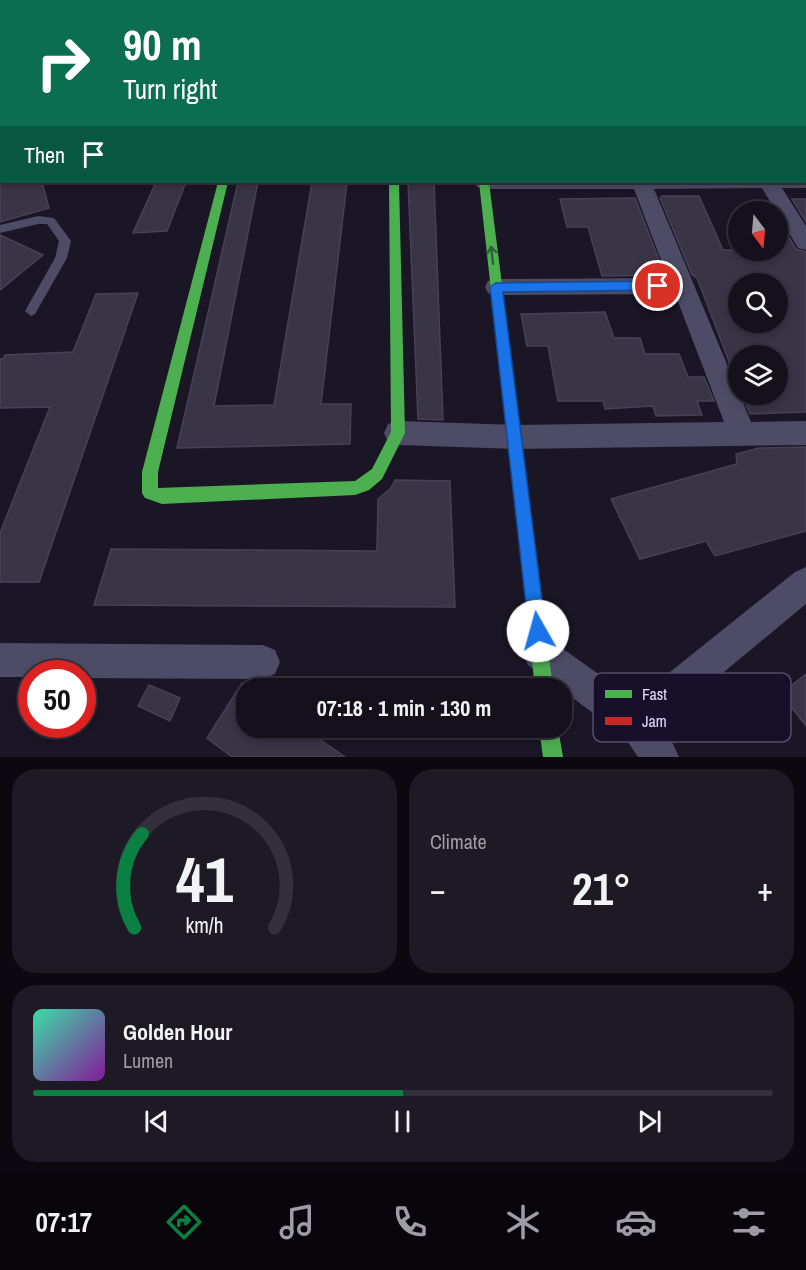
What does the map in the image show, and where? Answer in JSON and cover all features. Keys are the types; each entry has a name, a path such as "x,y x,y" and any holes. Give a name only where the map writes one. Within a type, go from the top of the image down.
{"street":[{"path":"223,183 150,472 150,493 162,496 355,488 365,486 382,469 398,433 394,183"},
{"path":"484,183 543,678"},
{"path":"642,183 681,286 743,435"},
{"path":"770,183 806,243"},
{"path":"496,287 681,286"},
{"path":"398,433 514,437 806,434"},
{"path":"696,673 806,583"},
{"path":"540,653 593,691"},
{"path":"0,660 263,662"},
{"path":"550,738 553,757"},
{"path":"650,742 660,757"}],"lane":[{"path":"0,229 38,220 50,221 65,241 61,258 32,311"}],"building":[{"path":"0,183 42,183 49,208 0,222"},
{"path":"156,183 186,183 167,231 133,233"},
{"path":"238,183 258,183 214,406 274,405 312,183 347,183 321,404 351,404 350,444 177,448"},
{"path":"408,183 434,183 443,420 418,419"},
{"path":"662,196 699,196 723,250 728,250 728,261 788,261 788,236 796,249 806,252 806,412 750,414 746,405 788,405 788,345 728,345 728,359 697,278 692,275 660,198"},
{"path":"635,198 665,275 602,276 588,227 567,227 560,199"},
{"path":"792,199 806,199 806,222"},
{"path":"0,235 43,255 0,290"},
{"path":"138,293 39,582 0,582 0,533 50,407 0,408 0,359 3,359 5,355 73,352 96,294"},
{"path":"605,312 614,338 640,338 645,354 679,354 688,377 704,377 714,401 697,401 702,415 656,416 653,406 605,409 603,401 558,401 548,346 527,346 521,314"},
{"path":"806,447 806,531 715,556 706,541 640,559 611,499 737,464 736,454 759,448"},
{"path":"395,480 450,481 455,607 94,605 111,549 377,551 378,499 391,488"},
{"path":"806,674 806,726 791,707 791,686"},
{"path":"149,685 180,698 170,721 138,706"},
{"path":"236,692 236,738 317,738 345,757 232,757 207,738"}],"traffic: fast":[{"path":"223,183 150,472 150,493 162,497 355,488 364,485 377,474 398,433 394,183"},
{"path":"484,183 543,678"},
{"path":"550,738 553,757"}],"route":[{"path":"538,631 496,287 658,286"}]}
